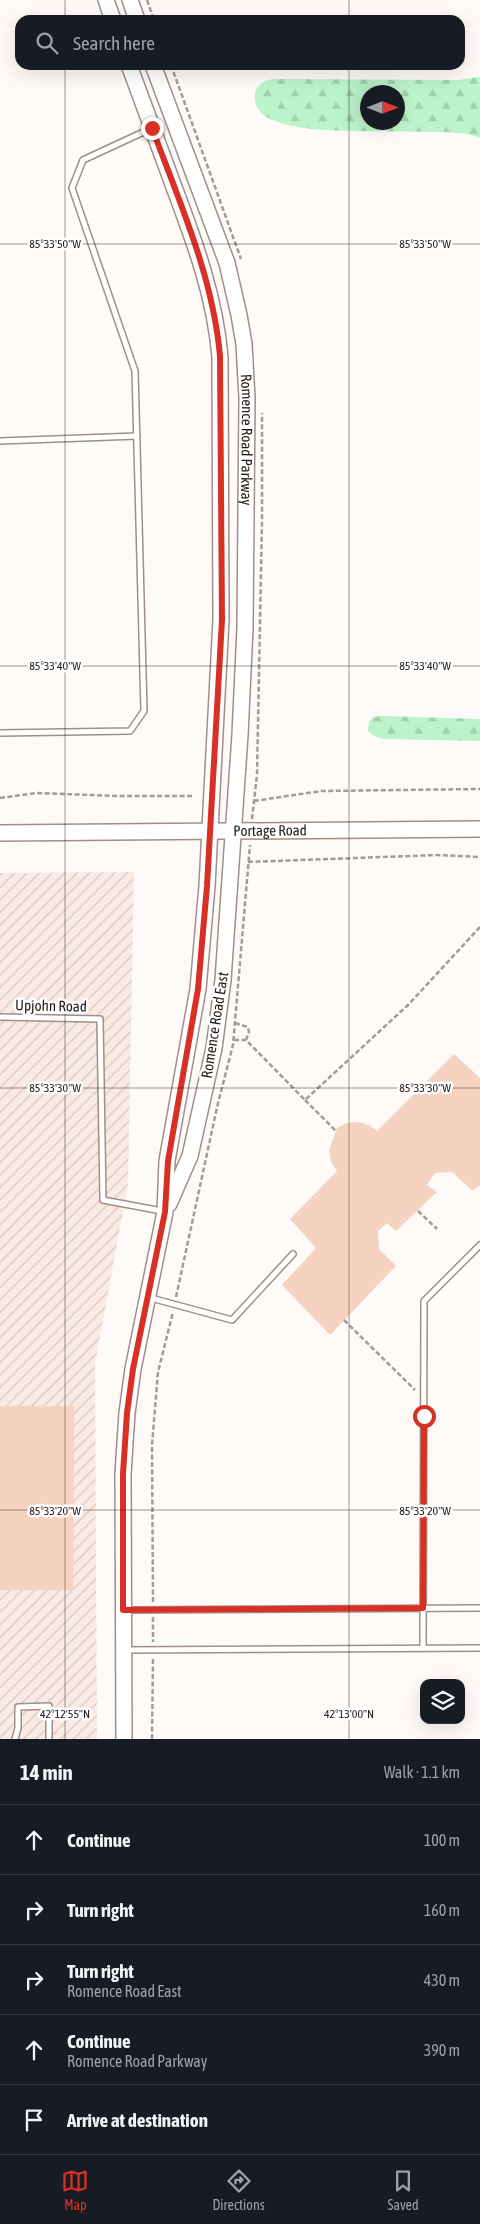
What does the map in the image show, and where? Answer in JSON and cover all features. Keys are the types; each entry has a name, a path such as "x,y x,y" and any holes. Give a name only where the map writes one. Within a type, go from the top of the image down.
{"street":[{"path":"106,0 111,15"},
{"path":"130,0 135,15"},
{"name":"Romence Road Parkway","path":"132,70 189,226 211,295 217,324 220,356 222,620 210,831"},
{"name":"Romence Road Parkway","path":"155,70 227,264 240,315 246,372 245,628 240,735 232,830"},
{"path":"152,128 173,120"},
{"name":"Portage Road","path":"0,833 480,829"},
{"name":"Romence Road East","path":"165,1212 190,1156 214,1048 223,980 232,830"},
{"name":"Romence Road East","path":"124,1739 123,1474 127,1413 133,1369 165,1212 168,1161 198,989 210,831"}],"lane":[{"path":"0,733 130,731 144,711 135,371 72,188 83,160 152,128"},
{"path":"0,441 137,436"},
{"name":"Upjohn Road","path":"0,1017 100,1019 103,1200 165,1212"},
{"path":"423,1648 424,1302 480,1244"},
{"path":"148,1297 232,1320 293,1254"},
{"path":"123,1610 480,1608"},
{"path":"124,1650 480,1648"},
{"path":"15,1739 18,1728 18,1707 49,1706 49,1739"}],"path":[{"path":"147,0 152,15"},
{"path":"254,801 321,791 480,789"},
{"path":"0,798 36,793 194,796"},
{"path":"248,862 437,855 480,857"},
{"path":"305,1100 408,1005 480,927"},
{"path":"235,1023 248,1027 249,1032 246,1040"},
{"path":"234,1040 246,1040 336,1131"},
{"path":"418,1211 437,1229"},
{"path":"344,1320 415,1390"}],"shaded area":[{"path":"134,872 128,1184 95,1364 97,1739 0,1739 0,873"}],"green space":[{"path":"480,77 480,138 468,134 447,132 315,129 283,124 265,116 256,104 255,97 259,85 274,79 458,80"},
{"path":"373,717 480,719 480,741 384,739 374,736 368,731 369,722"}],"building":[{"path":"454,1054 480,1078 480,1185 473,1191 452,1172 435,1173 427,1185 437,1192 396,1231 387,1223 378,1231 379,1249 396,1266 330,1335 282,1285 316,1248 290,1219 337,1171 331,1162 329,1150 337,1128 347,1123 358,1122 369,1125 377,1131"},
{"path":"0,1406 74,1406 73,1590 0,1590"}],"route":[{"path":"152,128 189,226 211,295 217,324 220,356 222,620 216,750 198,989 168,1161 165,1212 133,1369 127,1413 123,1474 123,1610 423,1608 424,1416"}]}
